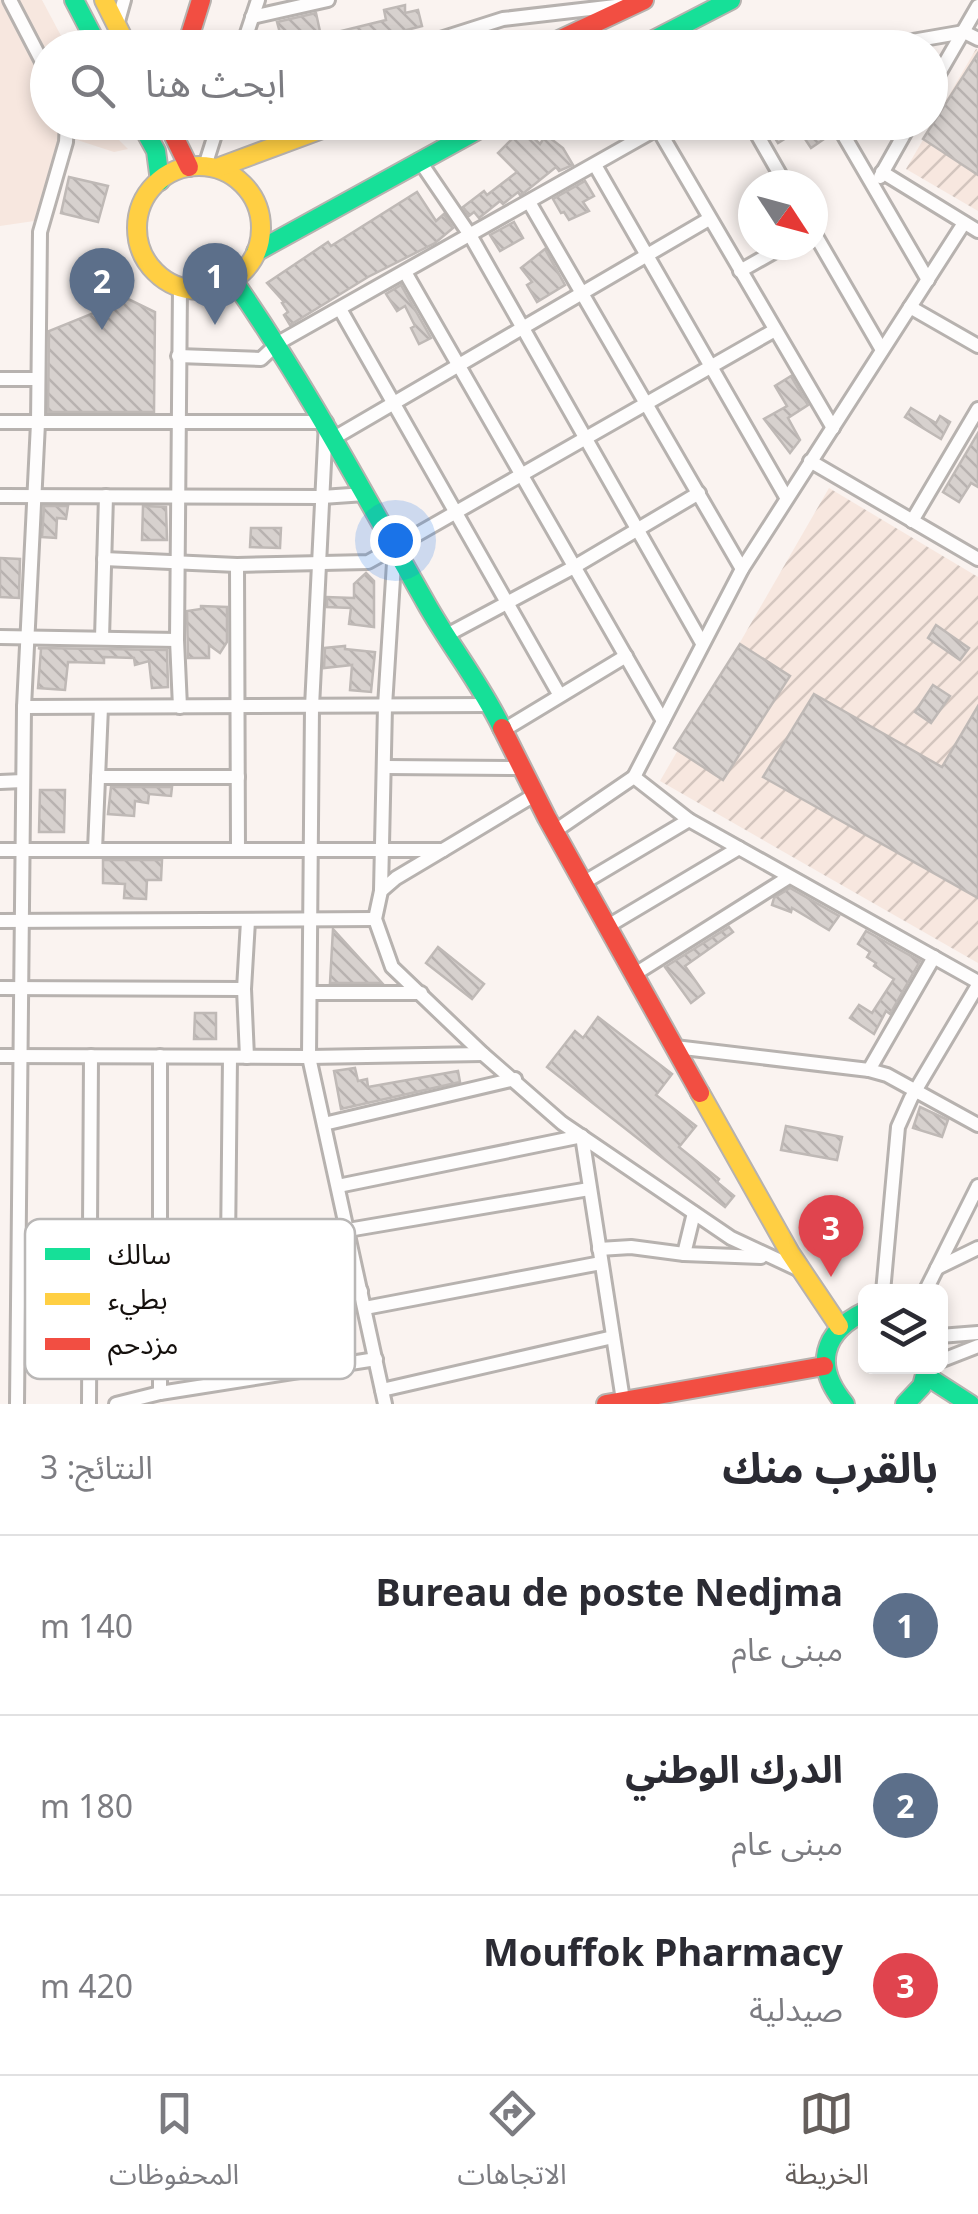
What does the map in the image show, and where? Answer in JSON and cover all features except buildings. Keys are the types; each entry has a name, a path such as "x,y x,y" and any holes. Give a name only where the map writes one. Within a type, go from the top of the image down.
{"main road":[{"path":"74,0 90,30"},
{"path":"104,0 119,30"},
{"path":"192,30 201,0"},
{"path":"672,30 730,0"},
{"path":"580,30 639,2"},
{"path":"150,140 156,151 160,180"},
{"path":"182,140 204,167 239,180 252,195 260,214 261,235 247,268 216,288 198,290 180,287 161,277 147,262 139,243 138,222 143,202 160,180 204,167 286,140"},
{"path":"256,252 458,140"},
{"path":"233,280 278,343 445,636 491,705 554,831 634,974 804,1272 839,1326"},
{"path":"845,1404 833,1392 824,1366 830,1338 839,1326 858,1315"},
{"path":"613,1403 824,1366"},
{"path":"905,1404 927,1374"},
{"path":"935,1374 970,1404"}],"street":[{"path":"10,0 30,39"},
{"path":"116,25 124,0"},
{"path":"248,30 258,0"},
{"path":"252,17 328,0"},
{"path":"470,30 502,20 639,2"},
{"path":"948,59 978,6"},
{"path":"948,35 964,32 978,40"},
{"path":"17,1404 24,708 38,422 40,232 66,140"},
{"path":"204,167 212,140"},
{"path":"178,356 261,359 278,343 638,140"},
{"path":"670,140 709,219 833,428"},
{"path":"760,140 777,170"},
{"path":"846,140 928,280"},
{"path":"874,188 901,140"},
{"path":"420,160 470,235 583,440 702,643"},
{"path":"595,164 786,497"},
{"path":"882,172 978,231"},
{"path":"529,202 742,569"},
{"path":"0,422 177,422 330,430 394,402 709,219"},
{"path":"554,831 634,777 742,569 964,222"},
{"path":"828,257 882,350"},
{"path":"740,271 759,260"},
{"path":"405,272 664,721"},
{"path":"180,287 180,707"},
{"path":"910,307 978,346"},
{"path":"340,309 559,694"},
{"path":"104,559 236,565 368,562 775,330"},
{"path":"0,379 38,379"},
{"path":"912,521 978,409"},
{"path":"330,430 322,497 312,707 310,1058 346,1219"},
{"path":"810,461 978,559"},
{"path":"445,636 574,567 699,492"},
{"path":"0,496 365,494"},
{"path":"102,638 106,496"},
{"path":"394,547 381,890 375,919 392,966 562,1123 731,1238 804,1272"},
{"path":"236,565 238,850"},
{"path":"0,637 177,640"},
{"path":"502,731 626,656"},
{"path":"24,708 491,705"},
{"path":"96,850 100,707"},
{"path":"386,767 522,768"},
{"path":"98,777 238,776"},
{"path":"634,777 689,820 978,984 898,1128 884,1284"},
{"path":"0,782 23,781"},
{"path":"381,890 536,794"},
{"path":"584,883 689,820"},
{"path":"608,926 739,848"},
{"path":"0,850 443,850"},
{"path":"634,974 789,878"},
{"path":"0,920 375,919"},
{"path":"247,1057 244,989 248,921"},
{"path":"869,1070 934,957"},
{"path":"0,988 244,989"},
{"path":"310,993 421,993"},
{"path":"675,1047 869,1070 916,1090 978,1125"},
{"path":"0,1056 310,1058 483,1054"},
{"path":"90,1219 91,1056"},
{"path":"160,1056 160,1219"},
{"path":"228,1219 230,1056"},
{"path":"324,1124 515,1079"},
{"path":"338,1186 582,1136"},
{"path":"582,1136 614,1337 613,1403"},
{"path":"929,1284 978,1186"},
{"path":"355,1229 589,1188"},
{"path":"684,1254 694,1213"},
{"path":"365,1308 632,1246 684,1254 768,1257"},
{"path":"937,1268 978,1248"},
{"path":"355,1263 384,1397 614,1337"},
{"path":"355,1292 361,1291"},
{"path":"948,1336 978,1334"},
{"path":"948,1360 978,1346"},
{"path":"355,1362 376,1359"},
{"path":"89,1379 89,1404"},
{"path":"160,1379 160,1393"},
{"path":"120,1403 249,1379"}],"shaded area":[{"path":"0,0 42,0 58,30 30,30 30,140 64,140 41,220 0,226"},
{"path":"978,50 978,211 906,169 923,140 948,140 948,97"},
{"path":"77,140 119,140 128,149 114,152"},
{"path":"829,488 978,577 978,963 660,781"}],"traffic: fast":[{"path":"74,0 90,30"},
{"path":"673,30 731,0"},
{"path":"150,140 156,151 160,181"},
{"path":"256,252 459,140"},
{"path":"233,280 309,399 502,728"},
{"path":"845,1404 829,1376 827,1351 840,1329 858,1315"},
{"path":"905,1404 922,1386 925,1374"},
{"path":"925,1375 970,1404"}],"traffic: slow":[{"path":"104,0 119,30"},
{"path":"217,168 292,140"},
{"path":"199,166 223,171 243,184 256,204 261,228 256,252 243,272 223,285 199,290 175,285 155,272 142,252 137,228 142,204 155,184 175,171 199,166"},
{"path":"700,1093 790,1253 839,1326"}],"traffic: jam":[{"path":"192,30 201,0"},
{"path":"580,30 644,0"},
{"path":"176,140 189,167"},
{"path":"502,728 547,818 700,1093"},
{"path":"606,1404 824,1366"}],"place":[{"name":"Bureau de poste Nedjma","path":"215,325"},
{"name":"الدرك الوطني","path":"102,330"},
{"name":"Mouffok Pharmacy","path":"831,1277"}]}
